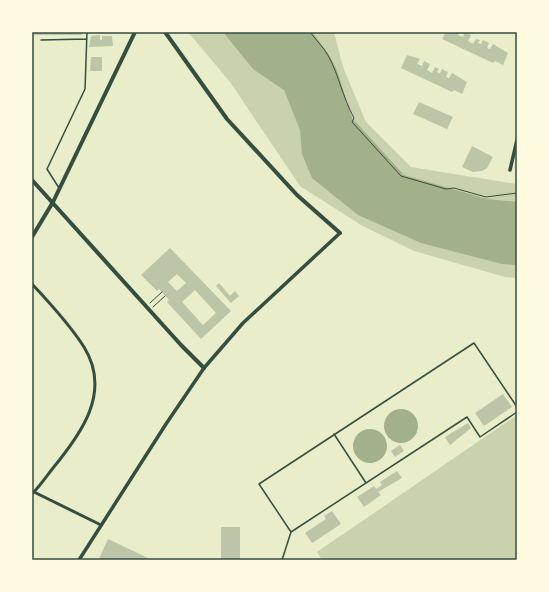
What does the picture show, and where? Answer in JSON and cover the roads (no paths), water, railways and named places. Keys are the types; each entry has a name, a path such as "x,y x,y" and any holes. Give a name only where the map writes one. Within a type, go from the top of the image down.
{"main road":[{"path":"32,237 53,202 135,32"},
{"path":"165,32 228,119 297,196 340,233"},
{"path":"32,180 204,368"}],"street":[{"path":"510,170 517,140"},
{"path":"79,560 204,368 244,324 340,233"},
{"path":"32,284 84,347 90,360 95,390 89,413 76,438 33,493 101,525"}],"lane":[{"path":"60,188 47,169 86,89 87,32"},
{"path":"41,40 87,40"},
{"path":"291,532 259,484 474,342 517,407"},
{"path":"282,560 291,532 467,417 480,436 517,412"},
{"path":"334,434 366,483"}]}
